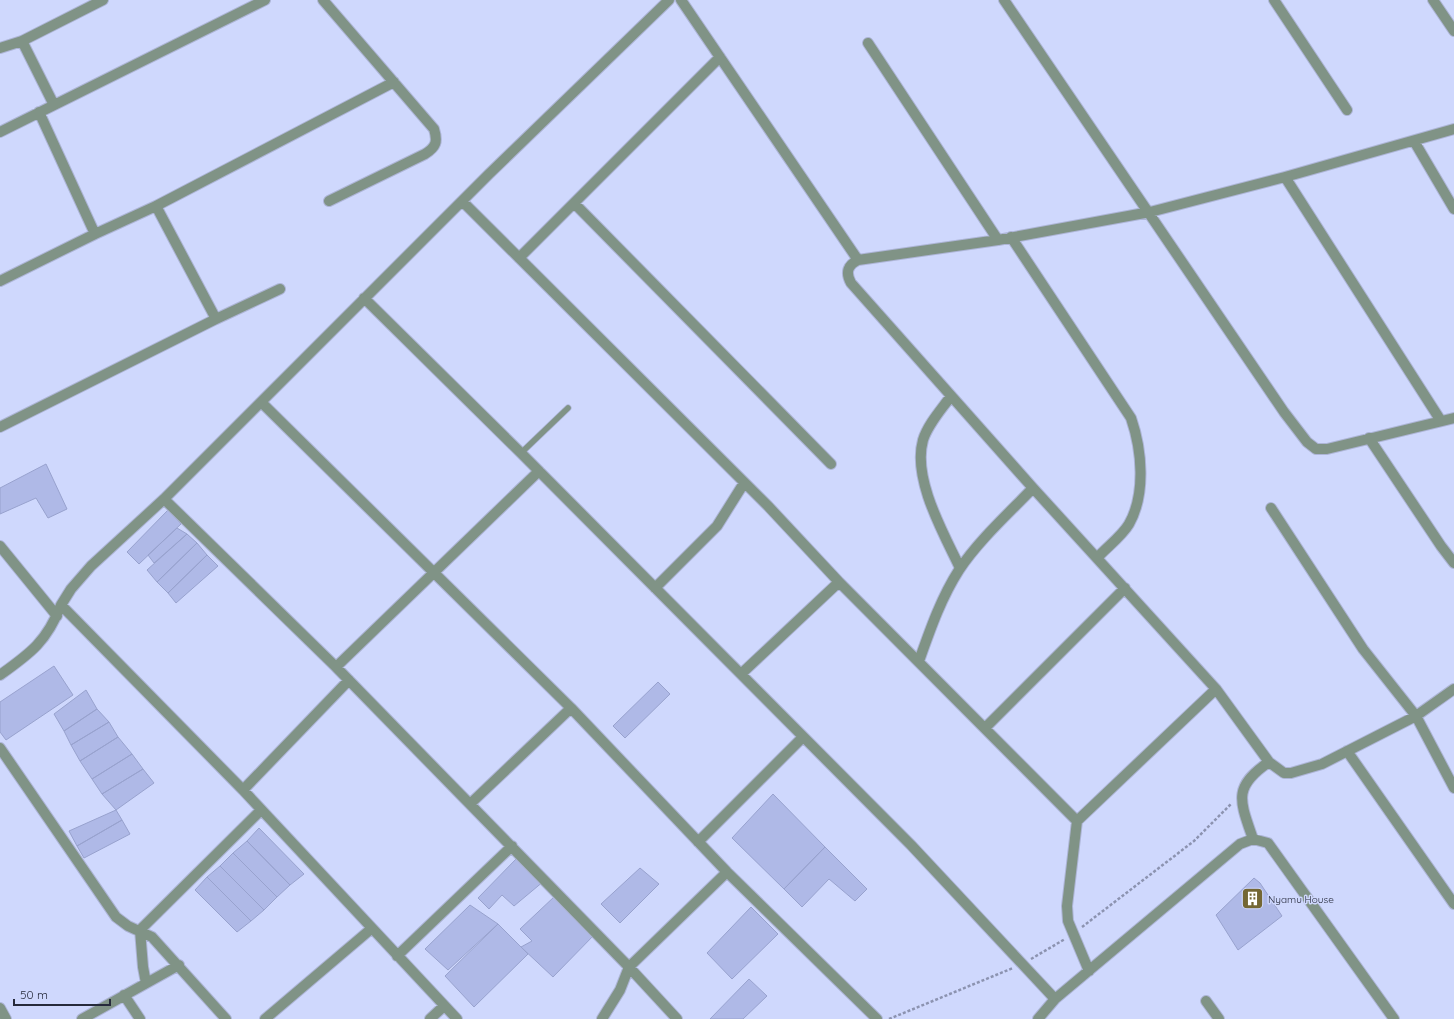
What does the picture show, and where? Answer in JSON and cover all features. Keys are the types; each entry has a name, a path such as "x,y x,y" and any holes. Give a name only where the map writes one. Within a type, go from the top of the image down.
{"street":[{"path":"0,48 22,41 102,0"},
{"path":"0,132 266,0"},
{"path":"323,0 434,129 437,143 433,149 425,154 329,201"},
{"path":"0,675 27,656 49,632 61,605 71,589 91,566 164,499 462,201 669,0"},
{"path":"680,0 858,260"},
{"path":"1274,0 1346,110"},
{"path":"1433,0 1454,31"},
{"path":"1006,1 1284,412 1306,442 1316,449 1326,448 1454,418"},
{"path":"22,41 54,105"},
{"path":"868,43 998,240"},
{"path":"519,258 720,57"},
{"path":"0,280 156,206 394,82"},
{"path":"39,112 95,234"},
{"path":"1454,129 1414,141 1368,152 1285,177 1150,212 998,240 858,260 848,268 846,276 850,283 1033,488 1216,689 1269,762 1284,773 1291,773 1322,764 1416,716 1454,689"},
{"path":"1414,141 1454,209"},
{"path":"1285,177 1441,421"},
{"path":"462,201 744,483 839,582 1077,821"},
{"path":"574,203 831,464"},
{"path":"156,206 216,319"},
{"path":"1011,237 1131,418 1136,431 1140,490 1136,509 1128,526 1096,558"},
{"path":"0,427 216,319 280,289"},
{"path":"364,298 521,453 911,845 1055,999"},
{"path":"951,396 932,422 923,440 921,458 924,480 933,509 960,568"},
{"path":"261,402 571,708 727,872 877,1019"},
{"path":"1369,438 1440,546 1454,563"},
{"path":"336,667 539,471"},
{"path":"655,588 717,526 744,483"},
{"path":"918,661 931,626 950,584 960,568 1033,488"},
{"path":"164,499 336,667 512,846 677,1019"},
{"path":"1271,508 1363,649 1416,716 1454,788"},
{"path":"0,546 57,616"},
{"path":"741,674 839,582"},
{"path":"985,728 1125,588"},
{"path":"61,605 243,790 371,929 457,1019"},
{"path":"243,790 348,680"},
{"path":"1089,971 1068,921 1067,906 1077,821 1216,689"},
{"path":"470,804 571,708"},
{"path":"698,842 803,737"},
{"path":"0,748 116,917 128,926 140,930 152,937 179,965 226,1019"},
{"path":"1347,751 1454,904"},
{"path":"1253,839 1244,814 1241,793 1246,782 1254,772 1269,762"},
{"path":"146,983 140,930 261,810"},
{"path":"1038,1019 1055,999 1240,844 1253,839 1268,843 1394,1019"},
{"path":"397,956 512,846"},
{"path":"602,1019 620,990 629,967 727,872"},
{"path":"265,1019 371,929"},
{"path":"82,1019 179,965"},
{"path":"124,995 140,1019"},
{"path":"1206,1001 1219,1019"},
{"path":"430,1019 444,1006"},
{"path":"0,1008 6,1019"}],"lane":[{"path":"521,453 568,408"}],"building":[{"path":"46,464 67,509 48,518 36,498 0,514 0,488"},
{"path":"168,510 181,524 139,564 127,552"},
{"path":"177,528 187,534 154,563 148,555"},
{"path":"187,534 197,543 157,582 147,570"},
{"path":"197,543 207,555 168,593 157,582"},
{"path":"207,555 218,566 176,603 168,593"},
{"path":"54,666 73,695 6,740 0,732 0,702"},
{"path":"658,682 670,694 625,738 613,726"},
{"path":"86,690 97,709 64,731 54,714"},
{"path":"97,709 109,722 71,745 64,731"},
{"path":"109,722 118,737 80,761 71,745"},
{"path":"118,737 132,754 92,779 80,761"},
{"path":"132,754 143,769 102,794 92,779"},
{"path":"143,769 154,783 116,810 102,794"},
{"path":"773,794 825,847 784,889 732,838"},
{"path":"116,810 122,820 77,846 69,831"},
{"path":"122,820 130,834 84,858 77,846"},
{"path":"259,828 304,874 290,885 247,841"},
{"path":"247,841 290,885 277,897 233,853"},
{"path":"825,847 867,889 855,901 829,879 802,907 784,889"},
{"path":"233,853 277,897 264,910 220,866"},
{"path":"517,858 544,881 514,906 502,895 489,909 478,898"},
{"path":"220,866 264,910 251,921 207,877"},
{"path":"640,868 659,884 620,923 601,904"},
{"path":"207,877 251,921 237,932 195,890"},
{"name":"Nyamu House","path":"1254,878 1260,883 1282,916 1238,950 1216,915"},
{"path":"555,896 596,933 553,977 521,947 532,941 520,929"},
{"path":"470,905 498,924 448,970 425,949"},
{"path":"751,907 778,934 732,979 707,953"},
{"path":"498,924 528,954 474,1007 445,976"},
{"path":"749,979 767,996 743,1019 710,1019"}],"place":[{"name":"Nyamu House","path":"1252,899"}]}
